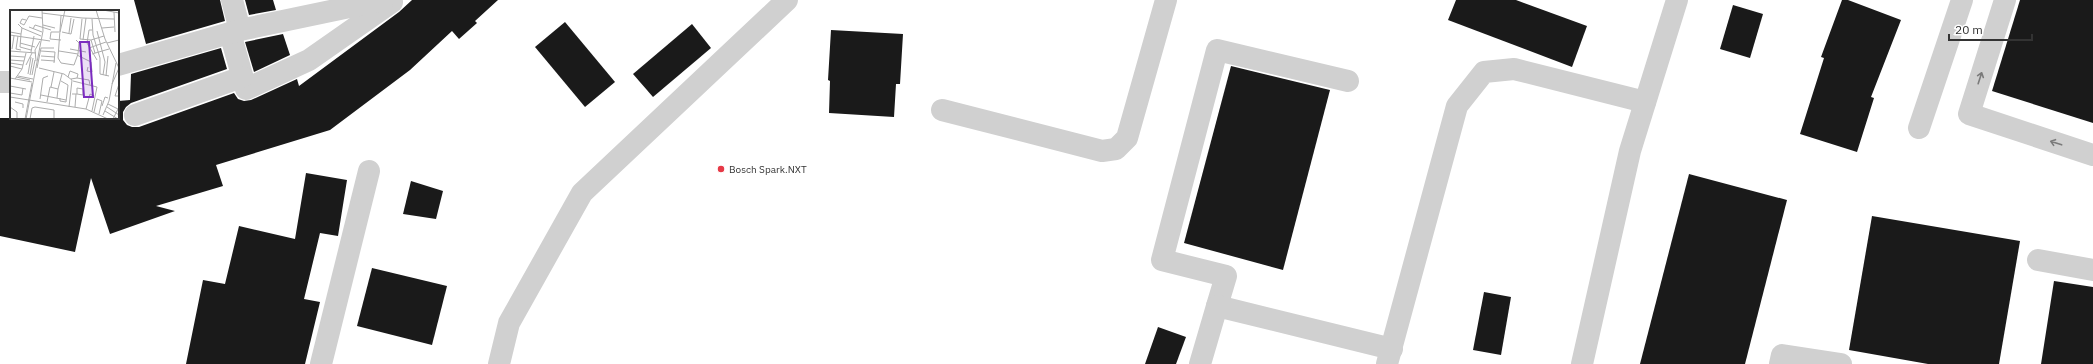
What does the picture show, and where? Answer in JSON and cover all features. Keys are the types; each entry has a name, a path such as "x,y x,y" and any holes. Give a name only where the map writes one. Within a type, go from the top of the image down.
{"street":[{"path":"232,0 242,77 246,89 309,60 394,0"},
{"path":"119,65 235,32 382,0"},
{"path":"499,364 508,323 582,193 787,0"},
{"path":"942,110 1102,151 1116,149 1127,138 1166,0"},
{"path":"1582,364 1630,151 1677,0"},
{"path":"1919,128 1962,0"},
{"path":"2006,0 1968,114 2093,155"},
{"path":"1200,364 1226,276 1162,260 1217,50 1348,81"},
{"path":"1217,306 1389,356 1457,106 1484,72 1514,69 1645,102"},
{"path":"136,115 242,77"},
{"path":"321,364 369,171"},
{"path":"2038,260 2093,270"},
{"path":"1780,364 1782,355 1841,364"}],"building":[{"path":"134,0 220,0 225,21 146,44"},
{"path":"245,0 273,0 276,10 249,15"},
{"path":"412,0 498,0 475,21 477,23 459,39 452,31 410,70 330,130 216,165 223,186 156,206 175,211 110,234 91,178 75,252 0,236 0,118 119,119 119,101 130,100 131,74 221,48 227,69 131,103 123,112 123,120 127,125 139,127 234,93 238,99 244,101 251,100 297,79 299,86 399,12"},
{"path":"1456,0 1516,0 1587,26 1572,67 1448,20"},
{"path":"1842,0 1848,0 1901,20 1871,97 1874,98 1857,152 1800,134 1824,58 1821,57"},
{"path":"2020,0 2093,0 2093,123 1992,91"},
{"path":"1733,5 1763,14 1750,58 1720,49"},
{"path":"565,22 615,82 585,107 535,47"},
{"path":"692,24 711,48 653,97 633,74"},
{"path":"831,30 903,34 900,84 896,84 894,117 829,113 830,81 828,80"},
{"path":"283,34 290,55 254,72 245,42"},
{"path":"1231,66 1330,90 1283,270 1184,243"},
{"path":"306,173 347,180 338,236 320,233 304,299 320,302 305,364 186,364 203,280 225,284 239,226 295,239"},
{"path":"1689,174 1787,200 1745,364 1640,364"},
{"path":"411,181 443,191 436,219 403,214"},
{"path":"1872,216 2020,241 1999,364 1928,364 1849,350"},
{"path":"372,268 447,286 432,345 357,326"},
{"path":"2054,281 2093,287 2093,364 2041,364"},
{"path":"1484,292 1511,297 1501,355 1473,350"},
{"path":"1158,327 1186,337 1176,364 1145,364"}],"place":[{"name":"Bosch Spark.NXT","path":"721,169"}]}
